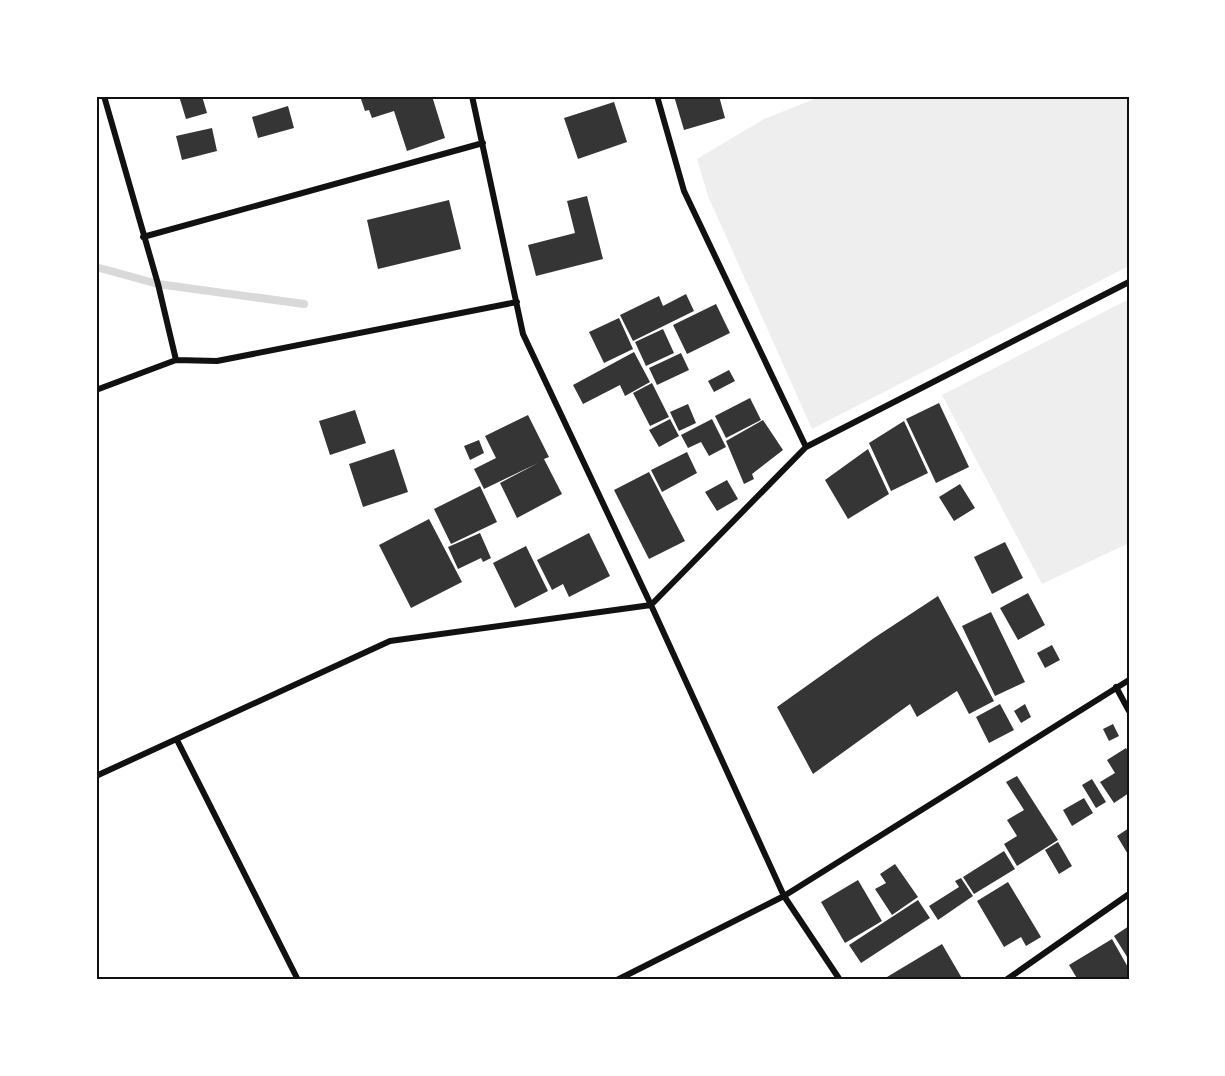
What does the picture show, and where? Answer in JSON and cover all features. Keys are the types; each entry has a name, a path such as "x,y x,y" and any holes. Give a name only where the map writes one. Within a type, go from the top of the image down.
{"street":[{"path":"104,96 158,284 176,360"},
{"path":"472,96 523,334 651,605 784,896 840,980"},
{"path":"657,96 684,191 806,447"},
{"path":"143,237 483,143"},
{"path":"96,776 390,641 651,605 806,447 1129,282"},
{"path":"96,390 176,360 217,361 517,302"},
{"path":"617,980 784,896 1129,680"},
{"path":"1116,687 1129,711"},
{"path":"177,740 298,980"},
{"path":"1006,980 1129,894"}],"shaded area":[{"path":"822,96 1129,96 1129,266 812,429 708,196 697,159 764,119"},
{"path":"1129,299 1129,543 1042,584 942,395"}],"building":[{"path":"179,96 202,96 207,113 186,119"},
{"path":"360,96 432,96 445,138 407,151 394,111 372,118 369,110 365,111"},
{"path":"674,96 719,96 725,118 684,130"},
{"path":"614,102 627,142 578,159 564,118"},
{"path":"288,106 294,128 258,138 252,117"},
{"path":"212,128 217,151 182,160 176,136"},
{"path":"587,196 603,259 536,276 528,245 575,233 567,201"},
{"path":"449,200 461,249 378,269 367,220"},
{"path":"686,294 694,311 633,341 620,315 659,296 663,306"},
{"path":"716,304 730,333 687,354 673,325"},
{"path":"619,318 633,349 604,363 589,332"},
{"path":"663,329 674,353 646,366 635,342"},
{"path":"634,352 650,382 625,396 620,385 583,404 573,385"},
{"path":"681,353 689,370 657,385 649,368"},
{"path":"729,370 735,381 714,392 708,381"},
{"path":"652,383 669,417 650,426 633,393"},
{"path":"750,398 761,420 726,438 715,416"},
{"path":"939,403 969,467 936,483 906,419"},
{"path":"688,404 696,423 679,431 670,412"},
{"path":"355,410 366,443 330,455 319,421"},
{"path":"528,415 549,457 544,459 562,494 517,518 500,483 538,463 484,489 474,469 496,458 485,436"},
{"path":"670,419 679,436 659,447 649,430"},
{"path":"712,419 726,447 709,456 701,442 688,448 681,435"},
{"path":"763,420 783,450 752,474 754,479 744,484 726,441"},
{"path":"904,421 928,473 891,491 869,443"},
{"path":"479,440 484,453 470,460 464,446"},
{"path":"394,449 408,492 363,507 349,464"},
{"path":"868,449 889,494 848,519 825,480"},
{"path":"687,452 697,473 662,492 651,470"},
{"path":"649,472 685,541 649,559 614,490"},
{"path":"727,480 738,499 717,511 705,492"},
{"path":"960,484 975,508 954,521 939,497"},
{"path":"480,486 497,522 451,544 434,509"},
{"path":"429,519 462,582 411,608 379,545"},
{"path":"480,533 491,558 483,562 481,558 458,569 448,547"},
{"path":"589,533 610,576 569,597 563,584 552,590 537,560"},
{"path":"1005,542 1023,578 992,594 974,557"},
{"path":"526,546 548,591 515,608 493,563"},
{"path":"1028,593 1045,625 1018,640 1000,608"},
{"path":"938,596 994,701 969,714 957,691 917,717 910,704 813,774 777,707"},
{"path":"991,612 1025,682 995,696 962,626"},
{"path":"1052,645 1060,660 1045,668 1037,653"},
{"path":"1000,704 1014,730 989,743 976,717"},
{"path":"1025,704 1031,717 1021,723 1014,711"},
{"path":"1113,724 1119,736 1109,741 1103,729"},
{"path":"1126,748 1129,753 1129,793 1114,803 1100,782 1115,773 1107,760"},
{"path":"1017,776 1058,840 1017,866 1004,844 1017,836 1007,820 1024,810 1006,782"},
{"path":"1092,779 1106,802 1096,808 1082,785"},
{"path":"1084,798 1093,813 1072,826 1063,810"},
{"path":"1129,828 1129,856 1117,836"},
{"path":"1058,842 1072,866 1059,874 1045,850"},
{"path":"1004,851 1015,869 974,894 963,877"},
{"path":"895,864 918,897 892,915 875,889 886,883 880,874"},
{"path":"961,878 973,896 938,920 929,906 959,887 955,881"},
{"path":"858,880 882,921 845,943 821,902"},
{"path":"1008,882 1041,937 1026,946 1021,937 1004,947 977,901"},
{"path":"918,900 930,918 861,963 849,945"},
{"path":"1129,926 1129,960 1114,936"},
{"path":"1112,939 1129,969 1129,980 1078,980 1069,965"},
{"path":"942,944 963,980 882,980"}],"waterway":[{"path":"96,267 158,284 304,304"}]}
